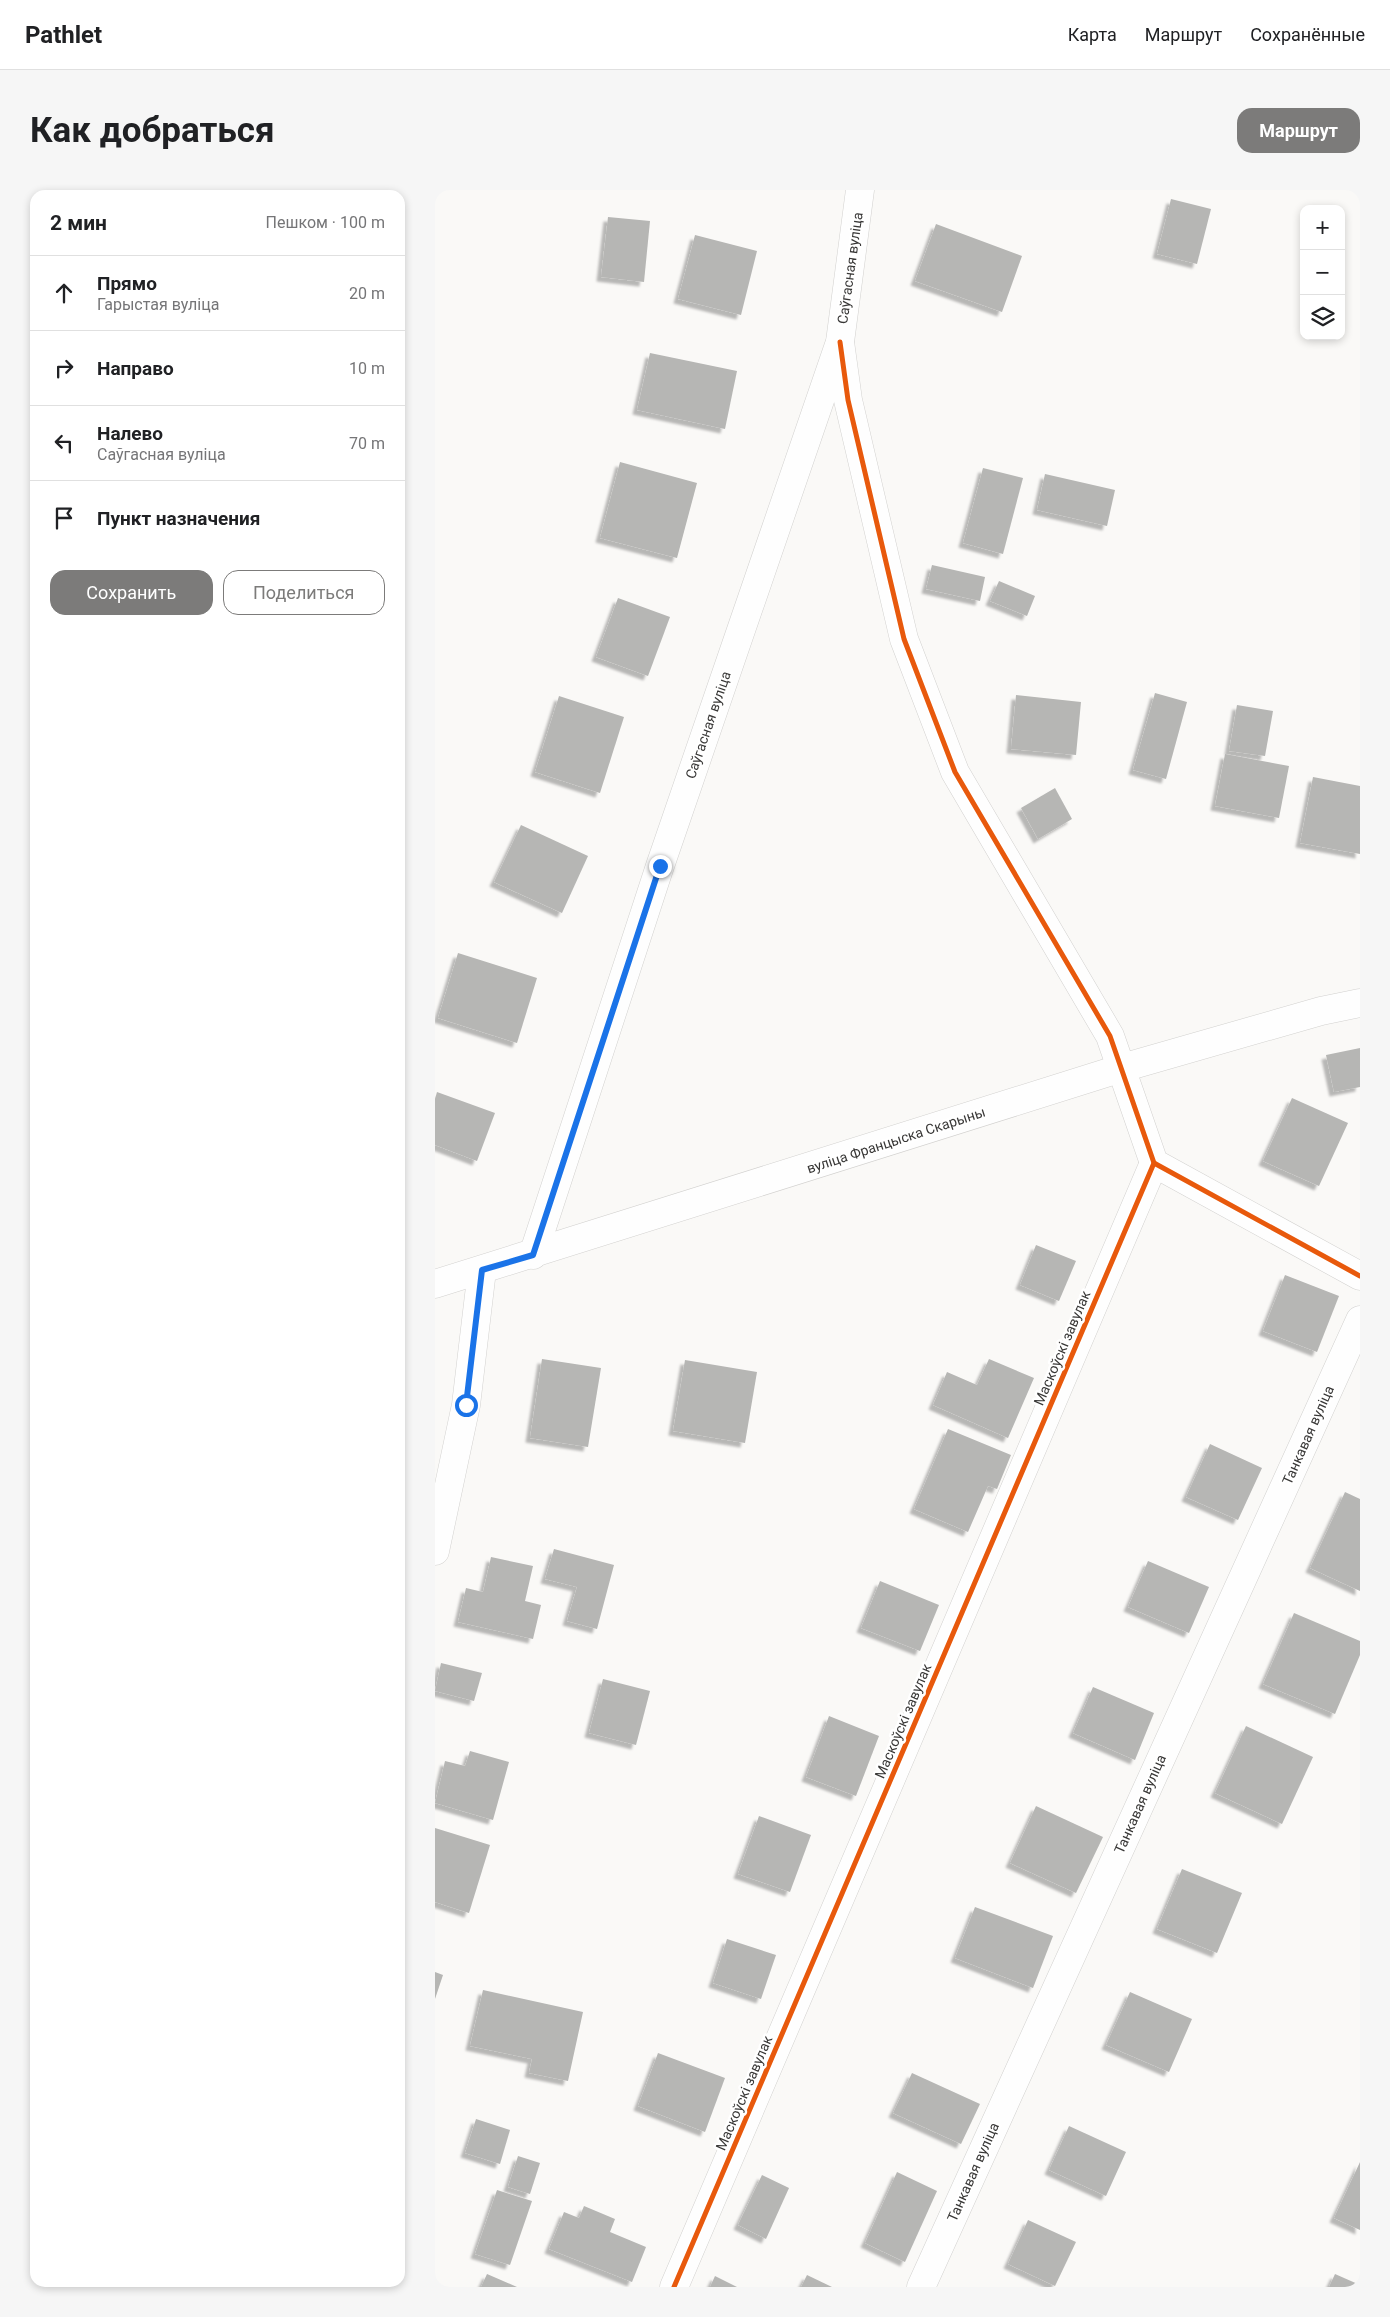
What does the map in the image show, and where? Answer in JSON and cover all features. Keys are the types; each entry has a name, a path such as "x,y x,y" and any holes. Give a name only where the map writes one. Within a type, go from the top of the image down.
{"street":[{"name":"Саўгасная вуліца","path":"533,1255 660,866 840,342 860,190"},
{"path":"840,342 848,400 904,639 955,772 1110,1036 1154,1163 1360,1276"},
{"name":"вуліца Францыска Скарыны","path":"435,1284 533,1255 1122,1068 1321,1011 1360,1002"},
{"name":"Маскоўскі завулак","path":"674,2287 1154,1163"},
{"path":"435,1551 466,1405 482,1270"},
{"name":"Танкавая вуліца","path":"921,2287 1360,1320"}],"building":[{"path":"1171,199 1211,209 1197,264 1157,254"},
{"path":"608,217 650,221 644,282 601,277"},
{"path":"936,224 1022,256 1002,312 915,281"},
{"path":"695,235 757,251 741,315 678,299"},
{"path":"650,353 737,371 725,429 637,410"},
{"path":"620,462 697,483 677,558 600,538"},
{"path":"983,468 1023,478 1003,554 963,543"},
{"path":"1045,474 1115,490 1107,526 1037,510"},
{"path":"932,565 985,577 980,601 926,589"},
{"path":"999,581 1035,596 1027,616 990,601"},
{"path":"618,598 670,617 648,676 596,657"},
{"path":"1155,693 1187,702 1166,779 1133,770"},
{"path":"1016,695 1081,702 1076,755 1011,749"},
{"path":"559,696 624,717 600,793 535,772"},
{"path":"1237,705 1273,711 1265,756 1229,751"},
{"path":"1225,754 1289,766 1279,818 1215,806"},
{"path":"1313,777 1360,786 1360,854 1300,843"},
{"path":"1055,788 1072,819 1038,839 1021,808"},
{"path":"521,825 588,856 562,913 494,882"},
{"path":"458,953 537,978 517,1043 438,1018"},
{"path":"1360,1048 1360,1087 1334,1092 1326,1055"},
{"path":"437,1092 495,1113 477,1161 435,1145 435,1099"},
{"path":"1292,1098 1348,1123 1319,1186 1263,1161"},
{"path":"1036,1245 1076,1261 1059,1301 1020,1285"},
{"path":"1285,1275 1339,1296 1317,1352 1263,1331"},
{"path":"542,1359 601,1368 588,1447 530,1438"},
{"path":"989,1359 1034,1378 1008,1438 933,1405 947,1372 977,1385"},
{"path":"685,1360 757,1372 745,1443 673,1431"},
{"path":"948,1429 1011,1455 997,1489 988,1486 968,1532 914,1509"},
{"path":"1210,1444 1262,1468 1238,1520 1186,1497"},
{"path":"1345,1492 1360,1499 1360,1591 1310,1568"},
{"path":"554,1549 614,1565 597,1629 567,1621 577,1587 545,1579"},
{"path":"491,1557 533,1566 525,1601 541,1605 533,1639 458,1622 466,1588 483,1592"},
{"path":"1148,1561 1209,1587 1189,1633 1128,1607"},
{"path":"880,1581 939,1605 920,1651 861,1628"},
{"path":"1294,1613 1360,1641 1360,1655 1335,1714 1263,1684"},
{"path":"441,1663 482,1673 474,1701 435,1691"},
{"path":"603,1679 650,1691 636,1745 589,1733"},
{"path":"1093,1687 1154,1713 1135,1760 1073,1733"},
{"path":"829,1716 879,1736 856,1796 806,1777"},
{"path":"1246,1726 1313,1757 1282,1824 1215,1793"},
{"path":"470,1751 509,1762 493,1820 435,1803 445,1761 465,1766"},
{"path":"1036,1806 1103,1837 1076,1893 1010,1863"},
{"path":"759,1816 811,1835 790,1892 738,1874"},
{"path":"435,1828 490,1845 469,1913 435,1902"},
{"path":"1182,1869 1242,1893 1217,1953 1157,1929"},
{"path":"975,1907 1053,1936 1033,1988 955,1958"},
{"path":"727,1939 776,1955 761,1999 713,1983"},
{"path":"435,1972 443,1975 435,1999"},
{"path":"483,1990 583,2012 568,2081 529,2073 532,2059 470,2046"},
{"path":"1130,1992 1192,2019 1169,2072 1106,2045"},
{"path":"658,2053 725,2078 705,2132 638,2106"},
{"path":"912,2073 980,2104 961,2144 893,2113"},
{"path":"476,2119 510,2130 500,2164 465,2153"},
{"path":"1069,2126 1126,2152 1106,2196 1049,2170"},
{"path":"518,2156 540,2163 530,2194 508,2187"},
{"path":"1360,2162 1360,2230 1334,2218"},
{"path":"897,2172 937,2191 905,2262 865,2243"},
{"path":"762,2175 789,2188 766,2239 738,2225"},
{"path":"497,2190 532,2201 510,2265 475,2254"},
{"path":"584,2206 615,2219 610,2232 646,2247 632,2282 549,2249 564,2212 579,2218"},
{"path":"1028,2220 1076,2242 1055,2286 1008,2264"},
{"path":"487,2274 517,2287 481,2287"},
{"path":"1335,2274 1360,2285 1360,2287 1329,2287"},
{"path":"807,2275 832,2287 801,2287"},
{"path":"715,2276 737,2287 710,2287"}],"cycle path":[{"path":"840,342 848,400 904,639 955,772 1110,1036 1154,1163 1360,1276"},
{"path":"674,2287 1154,1163"}],"route":[{"path":"466,1405 482,1270 533,1255 660,866"}]}
